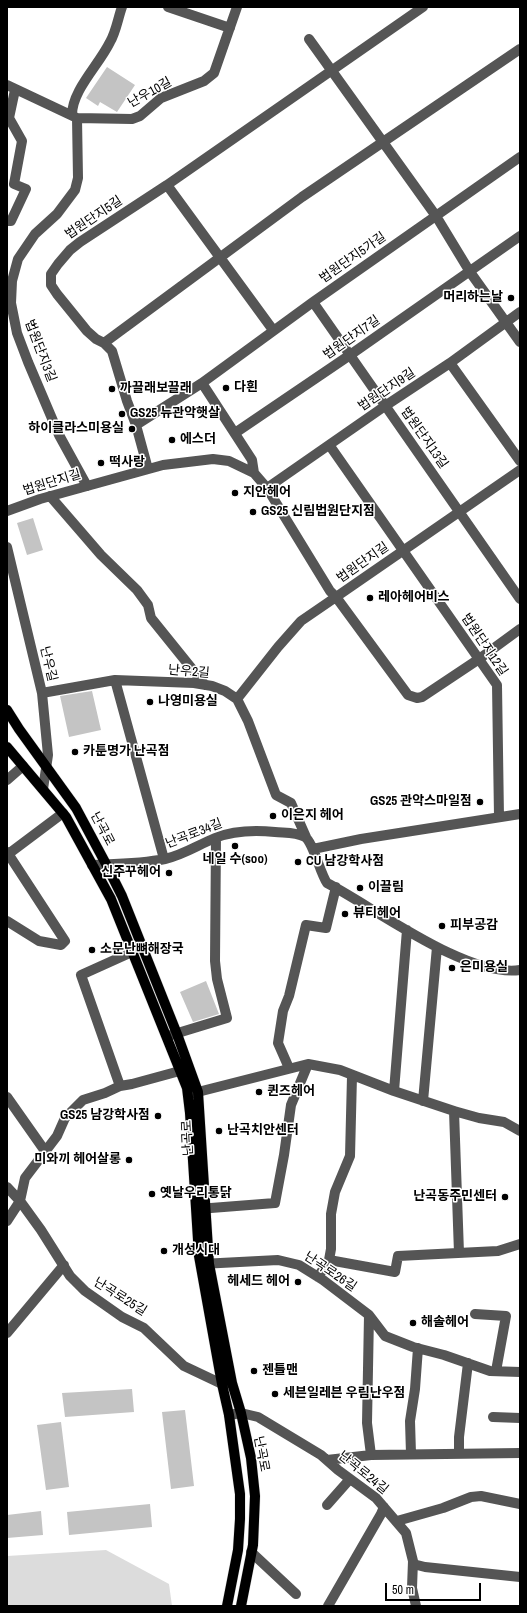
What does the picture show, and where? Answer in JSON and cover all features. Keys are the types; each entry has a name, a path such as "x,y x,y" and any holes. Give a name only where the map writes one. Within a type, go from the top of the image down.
{"main road":[{"name":"난곡로","path":"7,710 76,808 122,896 177,1034 185,1070 193,1094 205,1264 222,1384 229,1415 240,1494 238,1550 227,1606"},
{"name":"난곡로","path":"7,747 63,813 111,899 166,1037 185,1070"},
{"name":"난곡로","path":"205,1264 232,1383 241,1413 250,1458 255,1496 251,1552 241,1606"}],"street":[{"name":"법원단지3길","path":"87,486 59,435 17,333 11,303 12,280 18,259 35,234 57,214 75,190 78,178 75,117 72,109 77,95 111,42 122,7"},
{"path":"168,7 230,28"},
{"name":"난우10길","path":"11,87 75,117 132,119 140,116 162,98 204,81 214,73 237,7"},
{"name":"법원단지5길","path":"148,469 136,425 112,352 104,343 96,340 87,331 57,294 51,285 51,274 75,246 167,185 332,71 416,9"},
{"path":"309,39 436,216 470,272 520,342"},
{"path":"104,343 302,197 520,49"},
{"path":"7,220 11,221 26,189 14,184 22,141 9,118 11,87"},
{"name":"법원단지5가길","path":"136,425 202,383 312,302 520,158"},
{"path":"167,185 273,330"},
{"name":"법원단지7길","path":"234,433 350,355 520,236"},
{"name":"법원단지13길","path":"312,302 520,599"},
{"name":"법원단지9길","path":"267,488 450,363 520,312"},
{"path":"450,363 520,461"},
{"path":"202,383 252,460 254,473"},
{"name":"법원단지길","path":"330,446 403,551"},
{"name":"법원단지길","path":"7,511 50,496 163,465 213,459 229,462 254,473 267,488 330,591 336,597 520,470"},
{"path":"50,496 101,555 138,590 148,605 151,618 205,685"},
{"name":"난우길","path":"7,547 42,693 48,755 43,789"},
{"name":"법원단지12길","path":"403,551 497,685 499,816"},
{"path":"520,629 479,659 422,697 411,696 408,695 336,597 301,622 278,647 237,699 248,721 276,795 291,803 313,849 323,876 328,883 437,947 494,969 509,971 520,970"},
{"path":"115,680 164,859"},
{"name":"난우2길","path":"42,693 115,680 205,685 225,691 237,699"},
{"path":"7,780 23,766"},
{"path":"7,922 39,941 60,945 66,941 7,854 63,813"},
{"path":"313,849 499,816 520,814"},
{"name":"난곡로34길","path":"92,865 133,863 164,859 179,855 216,838 232,833 253,830 292,833 306,837"},
{"path":"166,1037 227,1018 217,979 215,960 216,838"},
{"path":"289,1068 278,1043 283,1010 289,996 306,925 326,928 336,887"},
{"path":"394,1091 407,930"},
{"path":"423,1101 437,947"},
{"path":"120,1086 81,975 132,952"},
{"path":"200,1209 275,1203 291,1105 308,1064"},
{"path":"193,1094 308,1064 340,1070 352,1076 454,1111 479,1118 504,1122 520,1132"},
{"path":"7,1221 20,1201 25,1178 57,1136 65,1118 83,1100 105,1093 120,1086 185,1070"},
{"path":"318,1277 329,1260 331,1249 331,1214 335,1192 350,1156 352,1076"},
{"path":"7,1096 45,1151"},
{"path":"454,1111 459,1253"},
{"name":"난곡로25길","path":"7,1187 20,1201 41,1230 64,1264 70,1276 84,1291 122,1317 144,1328 184,1366 222,1384"},
{"path":"329,1260 395,1272 398,1256 498,1251 520,1244"},
{"name":"난곡로26길","path":"205,1264 278,1260 299,1264 369,1315 385,1336 490,1371 520,1372"},
{"path":"7,1333 64,1264"},
{"path":"475,1314 506,1316 496,1371"},
{"path":"369,1315 367,1424 371,1455"},
{"path":"411,1454 410,1421 415,1389 418,1348"},
{"path":"459,1454 468,1363"},
{"path":"222,1384 232,1383"},
{"name":"난곡로24길","path":"229,1415 241,1413 258,1418 327,1460 376,1498 406,1533 413,1564 412,1588 416,1606"},
{"path":"493,1418 520,1418"},
{"path":"327,1460 371,1455 520,1453"},
{"path":"327,1506 350,1479"},
{"path":"397,1521 476,1497 492,1498 520,1504"},
{"path":"328,1606 382,1514 384,1507"},
{"path":"251,1552 296,1594"},
{"path":"413,1564 425,1567 520,1577"}],"shaded area":[{"path":"106,1550 169,1584 172,1606 7,1606 7,1556"}],"building":[{"path":"107,67 135,85 117,112 100,102 98,106 86,98"},
{"path":"33,518 43,550 27,555 17,523"},
{"path":"92,691 101,730 69,737 60,696"},
{"path":"206,981 219,1014 193,1022 180,992"},
{"path":"132,1389 134,1412 65,1417 62,1393"},
{"path":"185,1410 194,1486 171,1489 162,1412"},
{"path":"61,1422 69,1487 46,1490 37,1425"},
{"path":"150,1504 152,1527 69,1535 67,1512"},
{"path":"41,1511 43,1535 7,1538 7,1515"}],"place":[{"name":"머리하는날","path":"511,298"},
{"name":"다흰","path":"226,388"},
{"name":"까끌래보끌래","path":"112,389"},
{"name":"GS25 뉴관악햇살","path":"122,414"},
{"name":"하이클라스미용실","path":"132,429"},
{"name":"에스더","path":"172,440"},
{"name":"떡사랑","path":"101,463"},
{"name":"지안헤어","path":"235,493"},
{"name":"GS25 신림법원단지점","path":"253,512"},
{"name":"레아헤어비스","path":"370,598"},
{"name":"나영미용실","path":"150,702"},
{"name":"카툰명가 난곡점","path":"75,752"},
{"name":"GS25 관악스마일점","path":"480,802"},
{"name":"이은지 헤어","path":"273,816"},
{"name":"네일 수(soo)","path":"235,846"},
{"name":"CU 남강학사점","path":"298,862"},
{"name":"신주꾸헤어","path":"169,873"},
{"name":"이끌림","path":"360,888"},
{"name":"뷰티헤어","path":"345,914"},
{"name":"피부공감","path":"442,926"},
{"name":"소문난뼈해장국","path":"92,950"},
{"name":"은미용실","path":"452,968"},
{"name":"퀸즈헤어","path":"259,1092"},
{"name":"GS25 남강학사점","path":"158,1116"},
{"name":"난곡치안센터","path":"219,1131"},
{"name":"미와끼 헤어살롱","path":"129,1160"},
{"name":"옛날우리통닭","path":"152,1194"},
{"name":"난곡동주민센터","path":"505,1197"},
{"name":"개성시대","path":"164,1251"},
{"name":"헤세드 헤어","path":"298,1282"},
{"name":"해솔헤어","path":"413,1323"},
{"name":"젠틀맨","path":"254,1371"},
{"name":"세븐일레븐 우림난우점","path":"275,1394"}]}
